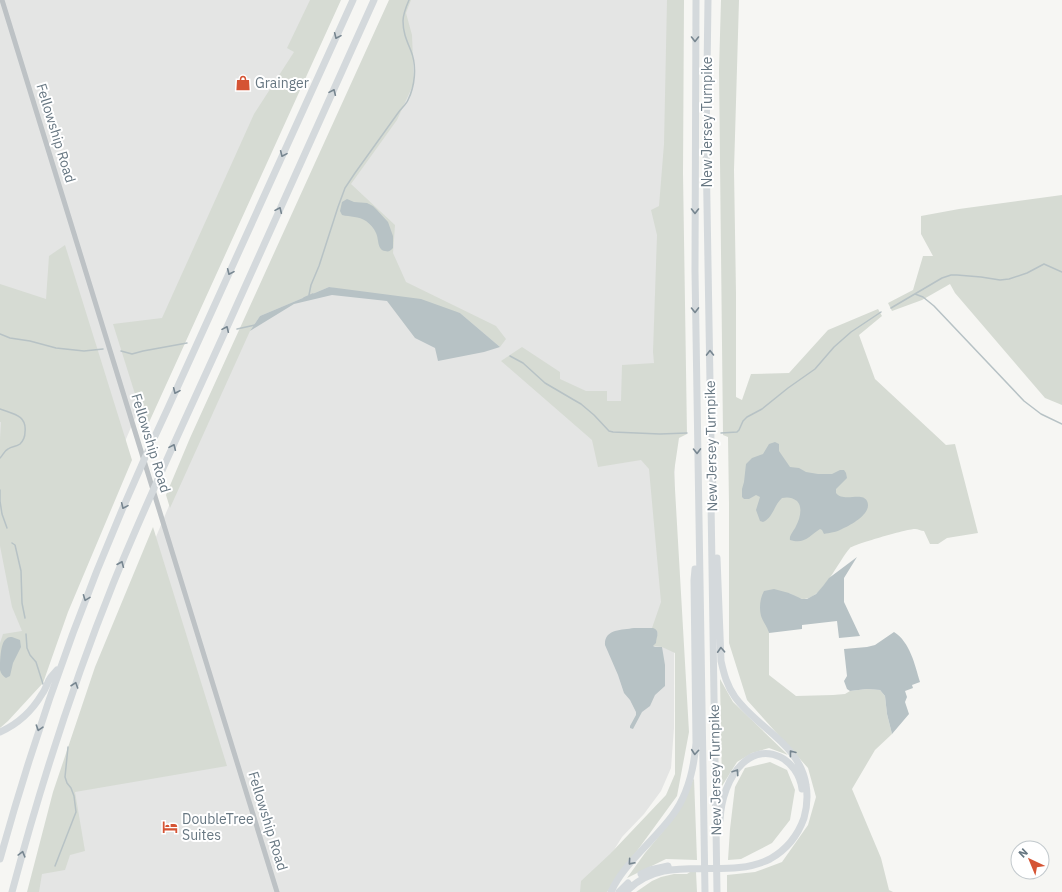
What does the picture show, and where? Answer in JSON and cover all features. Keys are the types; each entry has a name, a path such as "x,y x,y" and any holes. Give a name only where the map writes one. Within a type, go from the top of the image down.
{"highway":[{"path":"0,859 18,794 48,701 100,562 147,452 172,401 353,0"},
{"path":"12,892 39,797 69,704 85,656 114,582 156,483 374,0"},
{"name":"New Jersey Turnpike","path":"696,0 694,271 705,892"},
{"name":"New Jersey Turnpike","path":"708,0 706,130 713,490 711,502 717,892"},
{"path":"620,892 631,881 650,870 664,866 748,866 761,863 774,857 784,849 793,839 805,815 808,796 805,776 800,765 786,745 750,714 740,703 731,690 725,676 721,660 715,500 713,490"},
{"path":"611,892 624,871 673,814 686,792 691,776 696,743 694,580 698,531"},
{"path":"0,732 19,721 28,712 46,689 50,679 61,665"},
{"path":"720,892 720,816 722,802 730,782 739,767 752,757 767,754 781,757 786,760 798,773 802,784 802,804 797,823 785,842 769,854 745,863 730,866"},
{"path":"626,892 639,881 650,875 693,866"}],"street":[{"name":"Fellowship Road","path":"2,0 277,892"}],"shaded area":[{"path":"0,0 329,0 132,425 38,646 0,715"},
{"path":"310,0 341,0 146,429 113,324 162,318 254,114 294,52 287,48"},
{"path":"389,0 411,0 406,13 412,35 414,83 397,120 351,184 395,225 393,253 406,282 496,326 506,339 500,347 460,313 329,287 260,316 250,331 170,508 166,495 190,438"},
{"path":"395,0 672,0 675,344 674,728 671,768 661,791 644,814 622,837 588,892 30,892 132,594 192,451"},
{"path":"667,0 684,0 683,173 687,434 679,438 674,472 689,732 677,796 607,892 580,892 581,881 610,854 666,795 675,774 675,653 662,647 653,646 658,633 652,628 661,602 649,469 641,460 598,467 592,440 501,361 522,347 560,372 560,379 586,391 607,391 607,401 621,401 622,365 654,363 653,352 657,235 651,210 659,206 664,144"},
{"path":"721,0 739,0 734,170 736,397 742,400 751,374 789,373 828,330 878,309 882,316 859,335 875,379 946,445 955,444 978,533 947,538 938,544 930,544 924,531 911,529 853,546 850,548 823,587 816,594 810,598 803,599 797,598 789,593 761,615 768,627 769,633 769,675 796,696 845,694 850,691 867,689 880,690 885,696 887,714 892,734 875,750 852,789 881,858 889,890 893,892 727,892 727,875 755,872 782,862 808,825 816,797 808,768 747,700 729,643 728,437 723,435 719,70"},
{"path":"1062,195 1062,405 1045,398 955,293 950,284 922,300 892,311 888,303 913,290 923,256 933,256 921,234 921,216 959,209"},
{"path":"347,199 354,202 367,203 373,206 388,222 393,236 393,248 391,250 386,251 381,249 375,231 366,221 357,217 342,215 340,211 342,202"},
{"path":"65,245 132,460 68,612 43,683 0,728 0,643 3,634 22,631 12,607 0,546 0,284 46,299 49,256"},
{"path":"329,287 421,299 460,313 500,347 484,352 438,361 435,348 415,338 387,301 332,295 294,304 250,331 260,316"},
{"path":"775,442 779,444 779,451 790,467 799,468 806,472 818,474 832,474 840,470 844,470 847,478 836,489 836,493 839,496 844,497 865,498 868,505 864,514 851,525 840,530 824,534 820,529 807,539 800,541 790,540 790,536 800,517 800,506 797,501 793,499 788,497 782,498 769,518 763,522 760,521 756,510 760,497 756,495 749,499 744,499 742,497 746,464 752,458 763,454 769,444"},
{"path":"153,527 227,766 75,792 85,851 70,855 65,870 42,874 39,892 27,892 53,792 95,667"},
{"path":"857,557 844,578 844,602 860,636 839,638 837,621 802,625 802,629 769,633 760,613 761,600 764,591 774,589 789,593 802,599 807,599 816,594 829,578"},
{"path":"634,628 653,628 657,631 658,634 656,643 653,646 662,647 665,665 665,686 655,695 650,706 642,712 633,729 630,728 630,726 636,712 630,700 624,693 605,645 605,640 607,636 615,631"},
{"path":"894,632 900,636 908,648 914,661 920,682 912,685 913,688 905,691 907,697 905,702 909,714 892,734 887,714 885,696 880,690 867,689 850,691 847,689 844,681 847,676 844,649 875,645"},
{"path":"12,637 20,640 21,647 13,663 10,676 6,678 2,675 0,670 1,654 4,641"},
{"path":"720,679 733,702 788,755 769,748 752,753 737,762 722,786"},
{"path":"770,762 787,770 795,790 790,820 772,843 741,859 728,860 735,787 745,768"},
{"path":"694,778 697,860 666,859 627,878 645,853 674,818"},
{"path":"690,872 696,872 697,892 636,892 652,881 661,877 674,874 687,874"}],"waterway":[{"path":"309,295 311,285 319,266 345,188 406,103 410,94 414,82 415,69 413,57 404,33 403,25 404,13 409,0"},
{"path":"891,308 942,278 951,275 1000,280 1009,279 1027,273 1044,264 1062,272"},
{"path":"304,298 313,294"},
{"path":"915,294 923,297 934,306 1024,401 1041,414 1062,424"},
{"path":"721,433 737,432 747,417 762,409 815,369 834,347 851,332 881,312"},
{"path":"237,329 255,325"},
{"path":"0,334 10,338 30,341 56,348 84,351 103,349"},
{"path":"121,351 132,354 187,343"},
{"path":"510,356 523,363 545,383 581,404 609,431 660,434 687,433"},
{"path":"0,409 18,416 24,422 25,426 25,436 21,443 11,447 0,458"},
{"path":"0,490 2,514 7,528"},
{"path":"12,543 15,545 21,571 22,603 25,618"},
{"path":"26,634 27,648 30,655 36,662 43,684"},
{"path":"55,866 76,812 74,796 65,777 68,747"}],"place":[{"name":"Grainger","path":"243,83"},
{"name":"DoubleTree Suites","path":"170,827"}]}
